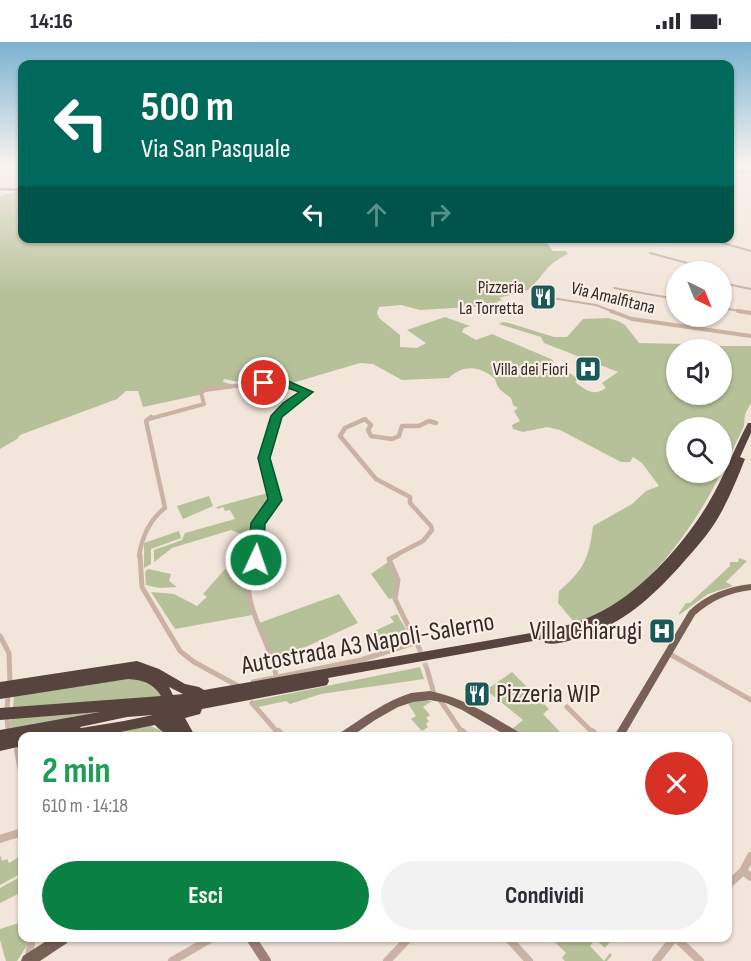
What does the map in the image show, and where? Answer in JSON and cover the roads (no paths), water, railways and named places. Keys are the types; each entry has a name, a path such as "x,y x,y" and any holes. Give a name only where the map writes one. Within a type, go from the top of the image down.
{"highway":[{"name":"Autostrada A3 Napoli-Salerno","path":"4,714 179,700 238,687 564,631 607,615 643,590 698,528 710,510 751,425"},
{"name":"Autostrada A3 Napoli-Salerno","path":"24,732 127,712 208,703 566,637 616,619 650,593 701,536 716,514 751,438"},
{"path":"4,690 137,666 157,672 183,691 238,687"},
{"path":"4,690 128,674 144,675 156,681 167,696"},
{"path":"93,732 124,727 316,682"},
{"path":"177,717 186,732"},
{"path":"62,732 124,722"},
{"path":"161,724 174,732"},
{"path":"4,736 18,744"}],"main road":[{"path":"621,732 699,606 719,594 751,587"},
{"path":"350,732 402,699 435,694 459,703 509,732"},
{"path":"28,961 56,942"},
{"path":"254,942 266,961"}],"street":[{"path":"0,211 18,209"},
{"path":"723,243 751,251"},
{"path":"650,253 682,261"},
{"path":"732,285 751,289"},
{"path":"614,288 666,297"},
{"name":"Via Amalfitana","path":"539,296 586,303 632,319 751,336"},
{"path":"732,310 751,313"},
{"path":"276,676 274,663 254,617 248,575 256,560 258,523 275,500 264,458 276,416 287,405 307,392 289,387 279,380 205,390 201,393 206,403 147,419 165,508 154,516 141,542 139,560 142,587 180,651 194,662 238,687 276,676 361,660 418,645 395,599 398,580 389,559 427,538 432,530 431,526 424,515 410,503 410,497 376,479 340,436 345,428 365,419 371,425 368,430 371,436 380,435 388,438 399,436 400,427 404,425 419,426 429,421 436,423"},
{"path":"0,636 9,653 4,690 4,736"},
{"path":"668,653 751,700"},
{"path":"427,669 435,694 461,732"},
{"path":"252,703 277,732"},
{"path":"567,707 592,732"},
{"path":"0,839 18,833"},
{"path":"732,881 743,871 751,855"},
{"path":"743,871 751,877"},
{"path":"28,961 31,942"},
{"path":"172,961 205,942"},
{"path":"387,961 405,942"},
{"path":"512,942 529,961"},
{"path":"656,961 672,942"},
{"path":"679,942 699,961"}],"tunnel":[{"path":"419,648 427,669"}],"place":[{"name":"Pizzeria La Torretta","path":"543,297"},
{"name":"Villa dei Fiori","path":"588,369"},
{"name":"Villa Chiarugi","path":"662,631"},
{"name":"Pizzeria WIP","path":"477,694"}]}
